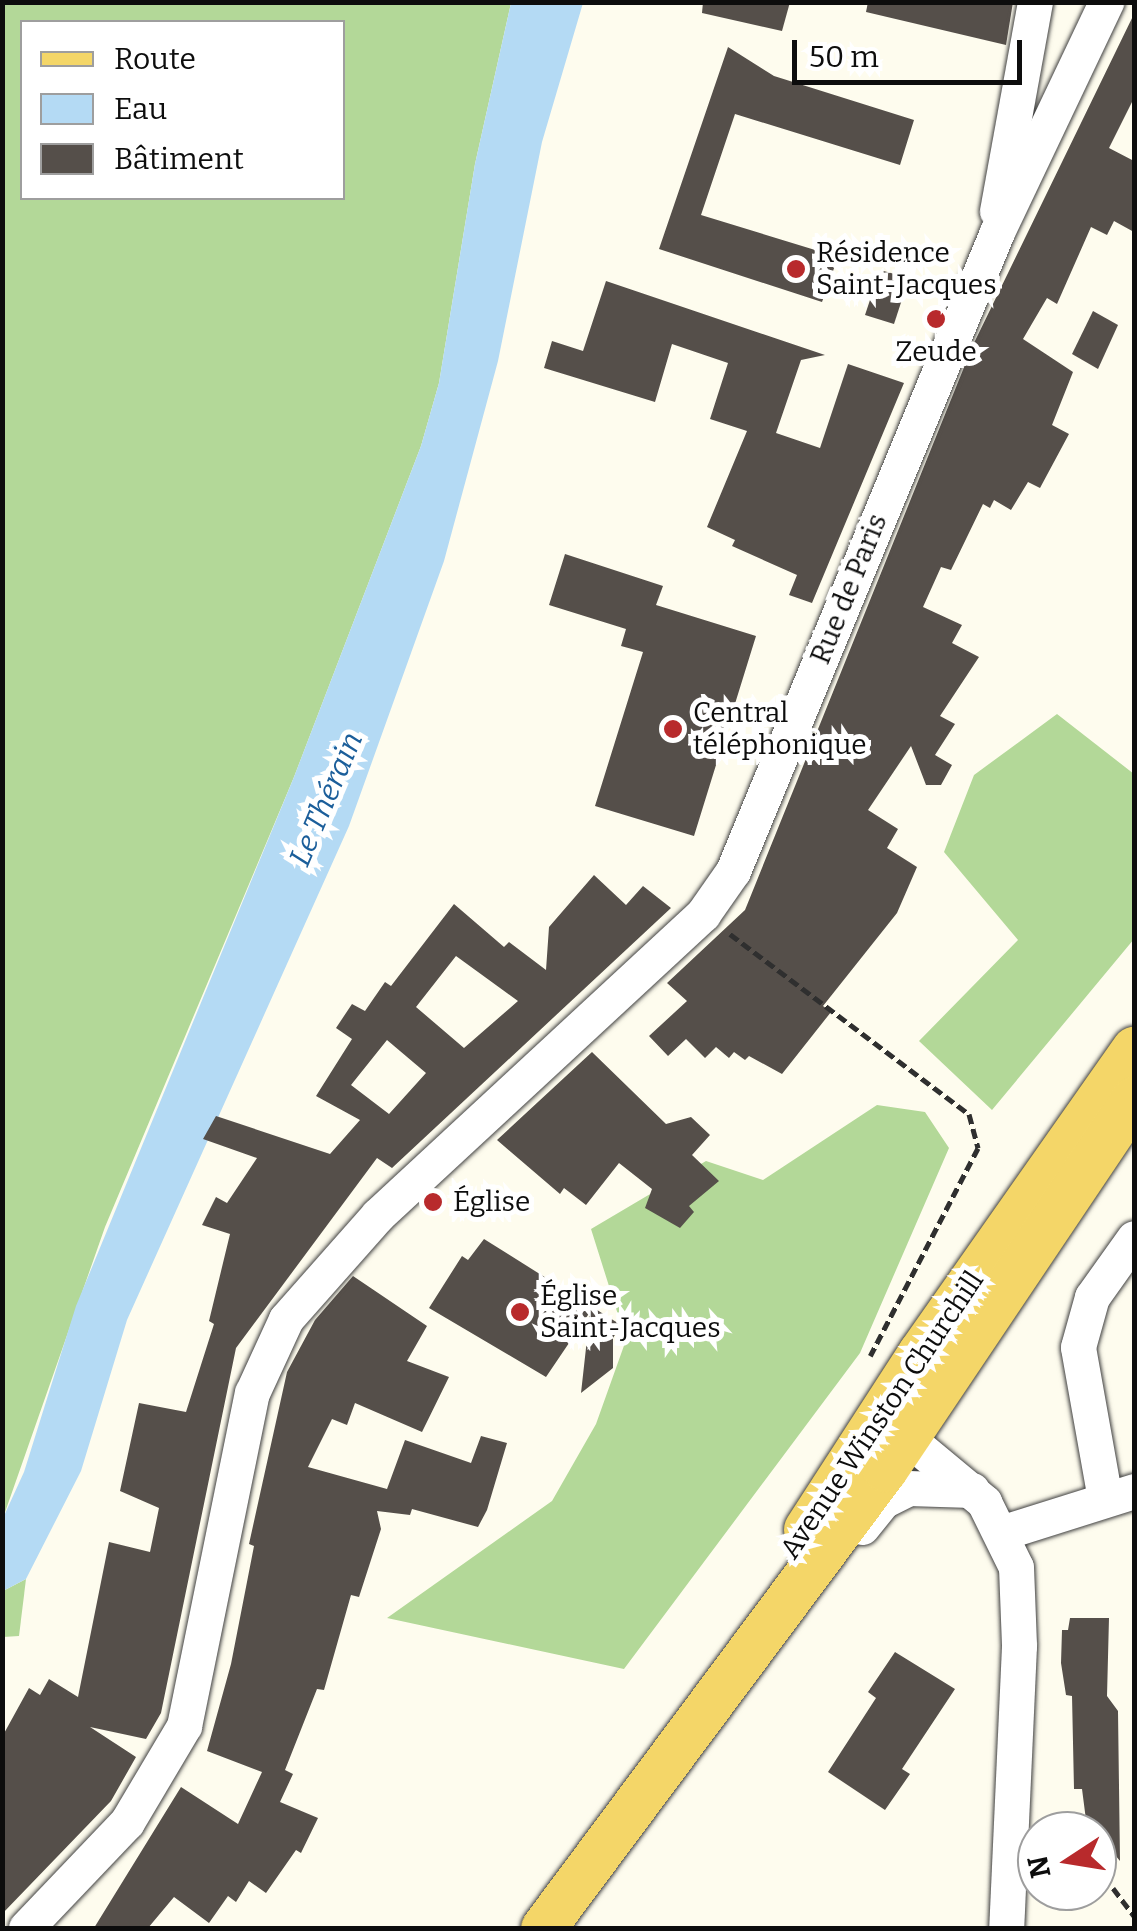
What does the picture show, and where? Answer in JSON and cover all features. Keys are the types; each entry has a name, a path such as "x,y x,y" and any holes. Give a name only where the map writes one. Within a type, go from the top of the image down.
{"main road":[{"name":"Avenue Winston Churchill","path":"643,1789 745,1664 1134,1049"},
{"name":"Avenue Winston Churchill","path":"543,1928 894,1426 1134,1099"}],"street":[{"path":"997,232 1000,174 1036,2"},
{"name":"Rue de Paris","path":"26,1928 127,1822 180,1736 257,1375 286,1319 322,1274 703,914 742,853 997,232 1106,2"},
{"path":"1004,1532 1120,1495 1078,1347 1092,1297 1134,1238"},
{"path":"894,1426 972,1490 1004,1532 1016,1567 1020,1613 1006,1928"},
{"path":"745,1664 805,1606 884,1501 922,1486 972,1490"}],"path":[{"path":"703,914 968,1114 978,1148 881,1328 860,1385 894,1426"},
{"path":"1117,1893 1134,1916"}],"green space":[{"path":"3,3 511,3 475,164 439,383 421,446 294,777 105,1227 3,1518"},
{"path":"1057,714 1134,774 1134,939 992,1110 919,1041 1018,940 944,852 974,775"},
{"path":"877,1105 925,1112 949,1148 860,1353 624,1669 387,1618 552,1501 596,1424 626,1340 591,1229 706,1161 763,1180"},
{"path":"26,1579 19,1636 3,1637 3,1591"}],"water":[{"name":"Le Thérain","path":"511,3 583,3 542,142 498,361 444,561 349,826 127,1320 81,1471 26,1579 3,1591 3,1518 24,1472 76,1306 294,777 421,446 439,383 475,164"}],"building":[{"path":"703,2 790,2 782,31 702,13"},
{"path":"868,2 1013,2 1006,45 866,12"},
{"path":"1134,14 1134,98 1109,148 1134,161 1134,232 1114,221 1107,235 1091,227 1057,304 1047,298 1023,339 1073,372 1052,425 1069,434 1040,488 1028,482 1011,510 994,500 990,508 983,504 951,570 941,567 923,607 962,625 952,643 979,657 940,716 955,724 935,755 952,765 941,785 926,785 911,746 868,810 898,829 887,848 917,867 897,913 823,1006 831,1012 782,1074 749,1056 745,1060 734,1052 729,1058 716,1047 705,1058 686,1039 668,1056 649,1036 687,1001 667,983 745,910 973,345"},
{"path":"728,47 774,76 914,120 900,165 735,114 701,215 838,257 822,302 659,249"},
{"path":"880,270 909,278 894,324 865,315"},
{"path":"606,281 825,355 801,360 776,433 820,448 848,364 904,383 812,603 789,595 797,575 732,546 735,540 707,527 747,431 710,419 728,363 672,344 655,402 544,368 552,341 583,351"},
{"path":"1093,311 1118,325 1098,369 1072,354"},
{"name":"Central téléphonique","path":"565,554 663,586 656,605 756,636 694,836 595,806 643,652 621,646 626,629 549,605"},
{"path":"594,875 626,905 643,886 671,908 392,1168 377,1158 236,1348 161,1713 146,1739 90,1727 136,1757 111,1801 2,1914 2,1737 29,1688 40,1695 49,1679 78,1697 109,1542 150,1552 159,1508 120,1491 139,1403 186,1412 214,1324 209,1321 230,1234 202,1225 216,1197 227,1203 257,1158 203,1139 216,1116 330,1154 360,1120 316,1096 352,1039 336,1028 352,1004 365,1011 385,982 391,986 454,904 504,947 509,942 546,970 549,927","holes":["456,956 518,1001 464,1048 416,1007","387,1040 426,1073 389,1114 351,1085"]},
{"path":"592,1052 666,1124 691,1117 710,1135 692,1155 719,1181 689,1206 694,1212 680,1228 645,1208 652,1189 619,1163 586,1205 564,1188 560,1194 497,1140"},
{"name":"Église Saint-Jacques","path":"484,1239 621,1325 613,1338 613,1368 581,1393 590,1312 546,1377 429,1308 462,1256 468,1260"},
{"path":"353,1276 427,1326 407,1361 449,1377 422,1432 355,1403 347,1425 332,1419 308,1467 387,1489 405,1440 471,1463 481,1436 507,1443 487,1510 478,1527 412,1509 410,1515 377,1511 381,1529 359,1597 351,1595 324,1690 317,1689 285,1770 293,1774 280,1802 318,1818 301,1853 296,1850 266,1893 249,1881 236,1902 228,1896 209,1923 174,1897 148,1928 94,1928 181,1787 238,1824 262,1772 207,1751 231,1664 254,1546 249,1544 287,1372 315,1320"},
{"path":"1070,1618 1109,1618 1107,1696 1118,1711 1120,1861 1117,1811 1085,1811 1082,1789 1074,1789 1072,1696 1066,1695 1061,1663 1062,1630 1068,1630"},
{"path":"895,1652 955,1689 902,1769 910,1774 885,1810 828,1772 876,1698 868,1692"}],"place":[{"name":"Résidence Saint-Jacques","path":"796,269"},
{"name":"Zeude","path":"936,319"},
{"name":"Central téléphonique","path":"673,729"},
{"name":"Église","path":"433,1202"},
{"name":"Église Saint-Jacques","path":"520,1312"}]}
